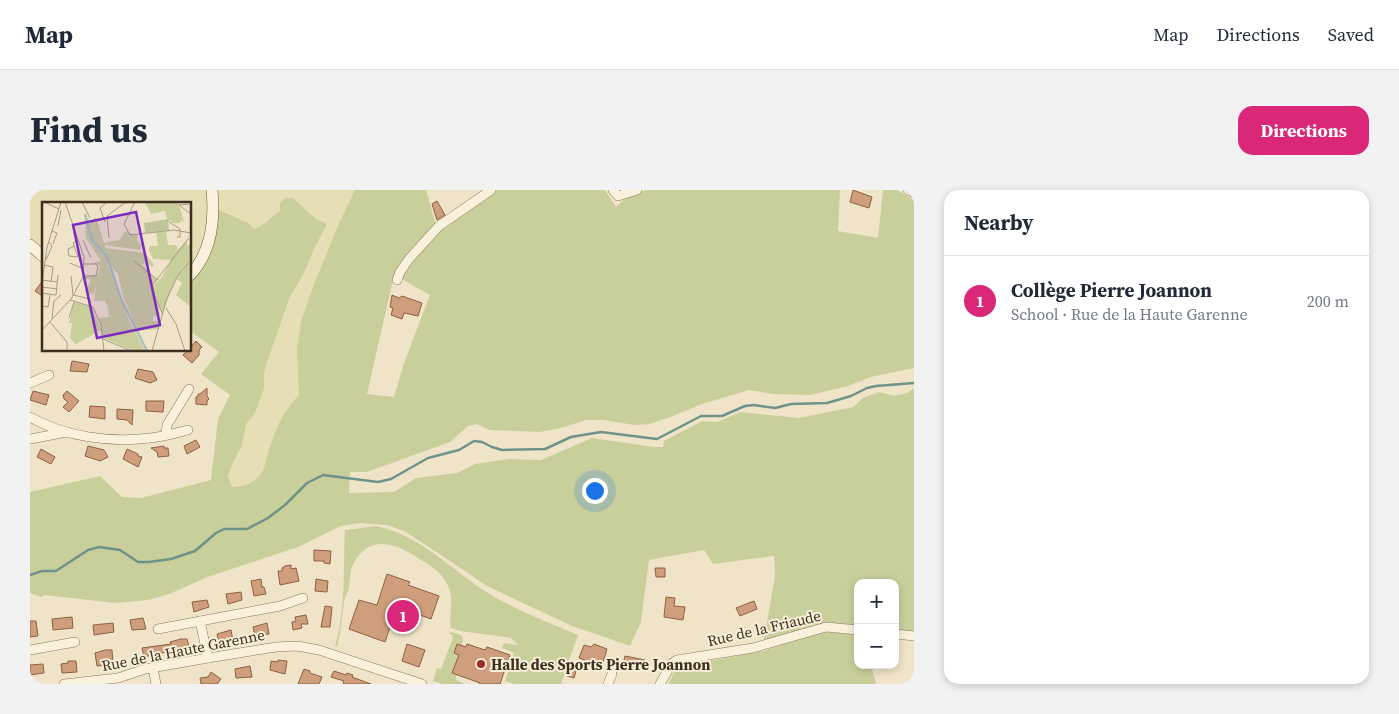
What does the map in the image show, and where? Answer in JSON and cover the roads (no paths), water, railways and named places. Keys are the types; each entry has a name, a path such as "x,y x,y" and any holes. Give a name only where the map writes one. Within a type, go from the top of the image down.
{"main road":[{"path":"191,274 203,258 212,231 212,190"},
{"path":"30,245 42,255"}],"street":[{"path":"397,280 409,259 439,226 491,190"},
{"path":"613,190 618,196 637,190"},
{"path":"908,190 914,193"},
{"path":"30,383 49,375"},
{"path":"166,435 167,425 190,389"},
{"path":"33,418 66,432 113,439 132,440 188,430"},
{"path":"30,439 36,430 33,418"},
{"path":"30,439 66,432"},
{"path":"158,629 280,606 303,598"},
{"path":"200,621 208,658"},
{"name":"Rue de la Friaude","path":"660,684 672,663 681,659 753,648 826,627 854,630"},
{"path":"899,634 914,636"},
{"path":"30,650 75,642"},
{"name":"Rue de la Haute Garenne","path":"64,684 118,678 153,668 276,647 307,647 422,684"},
{"path":"153,668 156,684"},
{"path":"608,684 612,674"}],"waterway":[{"path":"30,575 42,571 56,571 88,550 99,547 120,550 138,562 171,559 195,551 216,533 224,529 247,529 268,518 285,505 307,483 323,475 378,482 391,479 428,458 459,450 474,441 502,450 545,449 571,437 601,432 657,439 701,416 722,416 745,406 754,405 775,408 791,404 827,403 851,396 867,388 914,383"}],"place":[{"name":"Collège Pierre Joannon","path":"403,616"},
{"name":"Halle des Sports Pierre Joannon","path":"481,664"}]}
